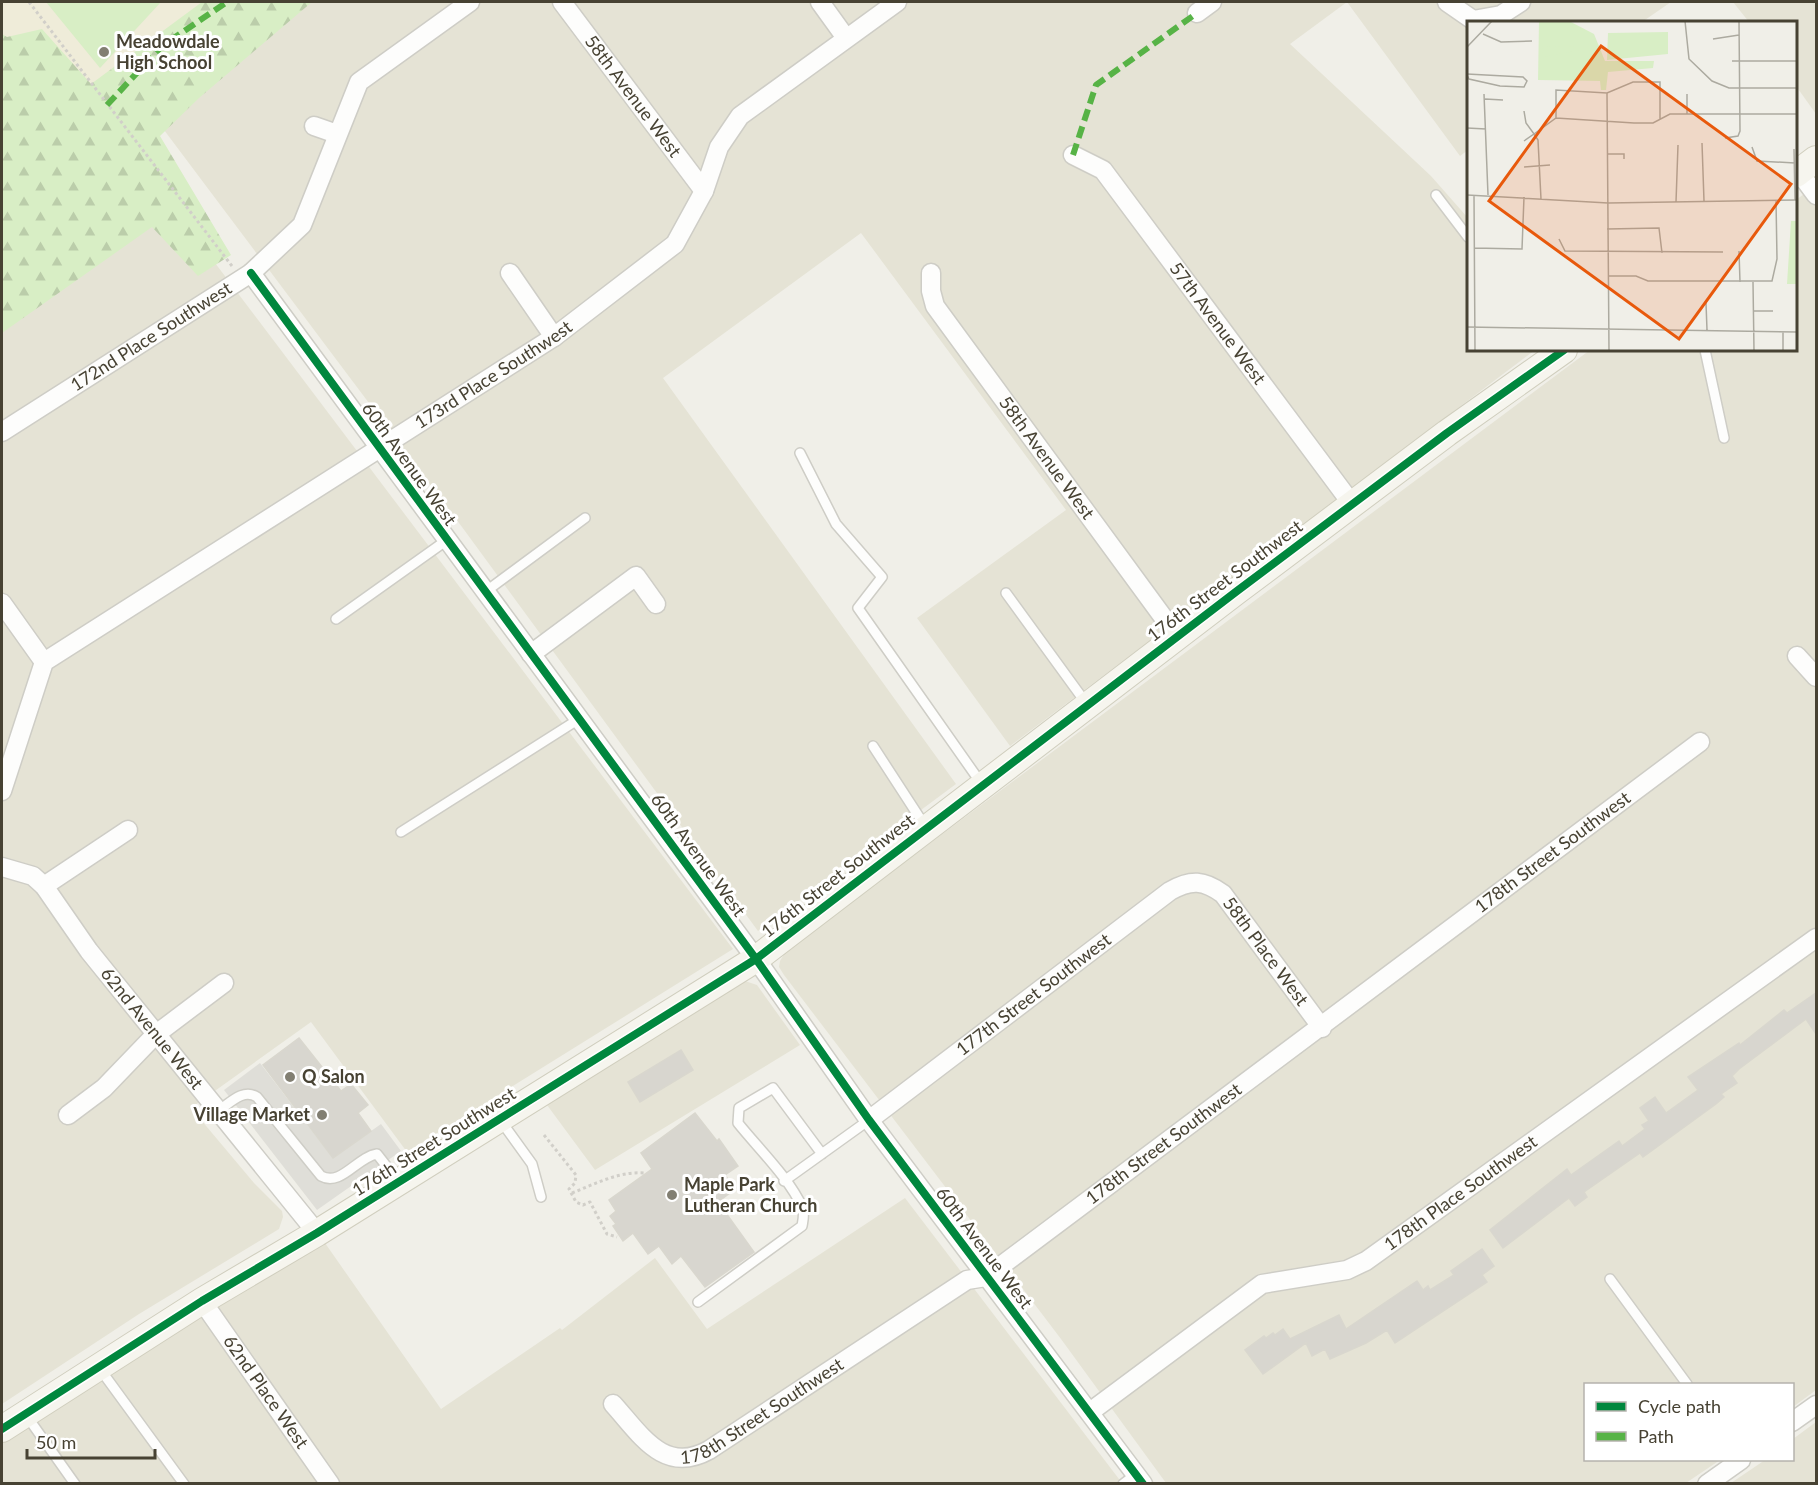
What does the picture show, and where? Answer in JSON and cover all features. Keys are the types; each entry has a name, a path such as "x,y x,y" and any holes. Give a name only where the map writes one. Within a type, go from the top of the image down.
{"street":[{"name":"172nd Place Southwest","path":"2,432 247,275 303,225 359,82 470,2"},
{"name":"58th Avenue West","path":"562,2 704,191"},
{"path":"820,2 846,38"},
{"name":"173rd Place Southwest","path":"44,662 554,337 675,244 704,191 719,147 740,116 897,2"},
{"path":"1447,2 1473,20 1501,15 1521,2"},
{"path":"314,126 337,134"},
{"name":"57th Avenue West","path":"1073,155 1102,170 1352,504"},
{"path":"1804,168 1816,195"},
{"path":"510,273 554,337"},
{"name":"58th Avenue West","path":"931,273 931,291 935,306 1177,636"},
{"name":"60th Avenue West","path":"247,275 380,449 756,959 869,1120 1090,1412 1134,1480"},
{"name":"176th Street Southwest","path":"2,1429 202,1301 317,1233 756,959 1177,636 1560,351"},
{"path":"531,654 636,576 656,604"},
{"path":"2,603 44,662 2,791"},
{"path":"1797,656 1816,676"},
{"name":"178th Street Southwest","path":"613,1404 659,1452 682,1460 696,1457 967,1280 986,1277 1322,1028 1700,742"},
{"path":"44,886 128,830"},
{"name":"62nd Avenue West","path":"2,867 33,876 44,886 89,951 155,1035 317,1233"},
{"name":"58th Place West","path":"1202,882 1223,894 1322,1028"},
{"name":"177th Street Southwest","path":"869,1120 1170,891 1181,885 1202,882"},
{"name":"178th Place Southwest","path":"1090,1412 1262,1284 1347,1270 1366,1261 1816,938"},
{"path":"68,1115 104,1088 155,1035 224,983"},
{"name":"62nd Place West","path":"202,1301 330,1484"},
{"path":"1794,1421 1816,1405"},
{"path":"1707,1484 1740,1461"}],"lane":[{"path":"1436,195 1467,236"},
{"path":"1705,351 1724,438"},
{"path":"800,453 836,524 882,577 858,608 982,785"},
{"path":"484,592 585,518"},
{"path":"336,619 447,540"},
{"path":"1006,592 1087,705"},
{"path":"401,832 579,719"},
{"path":"873,746 926,828"},
{"path":"698,1302 802,1226 802,1208 784,1181 738,1123 739,1108 773,1088 822,1154"},
{"path":"218,1112 243,1094 251,1093 257,1097 321,1176 327,1180 336,1178 377,1154 399,1182"},
{"path":"500,1119 532,1164 541,1197"},
{"path":"784,1181 869,1120"},
{"path":"1610,1279 1686,1383"},
{"path":"99,1367 184,1484"},
{"path":"25,1414 75,1484"}],"path":[{"path":"29,2 225,259 247,275"},
{"path":"544,1135 576,1175 575,1182 569,1189 576,1203 583,1205 590,1202 608,1234 617,1237"},
{"path":"572,1193 630,1172 644,1173"}],"shaded area":[{"name":"Meadowdale High School","path":"2,2 269,2 116,123 2,113"},
{"path":"269,2 1347,2 1290,44 1431,176 1467,217 1467,351 1534,351 1010,746 917,618 1066,510 861,233 663,378 956,784 758,931 462,527 143,102"},
{"path":"1347,2 1671,2 1643,21 1467,21 1467,151 1460,156"},
{"path":"1733,2 1816,2 1816,114 1797,87 1797,21 1748,21"},
{"path":"1816,185 1816,1390 1794,1406 1794,1383 1584,1383 1584,1461 1719,1461 1686,1483 1166,1483 1061,1339 784,975 779,967 780,961 786,951 1589,351 1797,351 1797,199"},
{"path":"166,198 733,949 407,1152 311,1022 191,1108 254,1183 282,1211 283,1217 279,1229 139,1314 2,1404 2,316"},
{"path":"745,981 757,985 800,1045 595,1170 547,1105"},
{"path":"260,1063 333,1158 381,1124 401,1151 317,1210 224,1090"},
{"path":"905,1198 1122,1483 2,1484 2,1443 57,1404 325,1243 441,1409 560,1328 562,1330 655,1258 707,1329"},
{"path":"1816,1422 1816,1483 1731,1483 1764,1461 1794,1461 1794,1438"}],"green space":[{"path":"46,2 161,2 100,68"},
{"path":"202,2 312,2 199,98 160,136 231,255 198,276 152,227 2,333 2,34 7,37 42,29 91,84"}],"building":[{"path":"1816,993 1816,1034 1806,1019 1739,1069 1732,1076 1737,1083 1721,1094 1724,1097 1716,1104 1643,1157 1640,1153 1584,1192 1587,1197 1575,1206 1569,1198 1503,1248 1490,1230 1567,1169 1571,1175 1619,1141 1622,1146 1645,1129 1642,1125 1649,1121 1640,1108 1655,1097 1666,1113 1698,1090 1688,1077 1739,1043 1740,1045 1784,1010 1787,1013"},
{"path":"299,1038 341,1091 351,1084 368,1105 358,1113 371,1131 333,1158 263,1065"},
{"path":"681,1050 693,1070 640,1102 628,1082"},
{"name":"Maple Park Lutheran Church","path":"695,1113 717,1141 719,1139 738,1166 725,1175 735,1189 718,1202 754,1252 705,1287 681,1256 672,1264 659,1246 648,1254 633,1233 623,1241 613,1226 616,1224 610,1216 616,1211 609,1200 652,1169 641,1153"},
{"path":"1482,1249 1494,1266 1482,1275 1487,1282 1395,1343 1387,1330 1366,1343 1330,1359 1325,1349 1312,1356 1306,1343 1263,1374 1245,1350 1264,1336 1266,1338 1273,1333 1275,1335 1283,1329 1290,1339 1339,1315 1346,1329 1417,1281 1423,1290 1428,1286 1430,1290 1454,1275 1451,1271"}],"marked path":[{"path":"107,105 162,46 227,2"},
{"path":"1073,155 1096,85 1197,13"}],"cycle path":[{"path":"251,273 756,959 869,1120 1143,1484"},
{"path":"2,1429 202,1301 317,1233 756,959 1237,591 1447,433 1563,351"}],"place":[{"name":"Meadowdale High School","path":"104,52"},
{"name":"Q Salon","path":"290,1077"},
{"name":"Village Market","path":"322,1115"},
{"name":"Maple Park Lutheran Church","path":"672,1195"}]}
